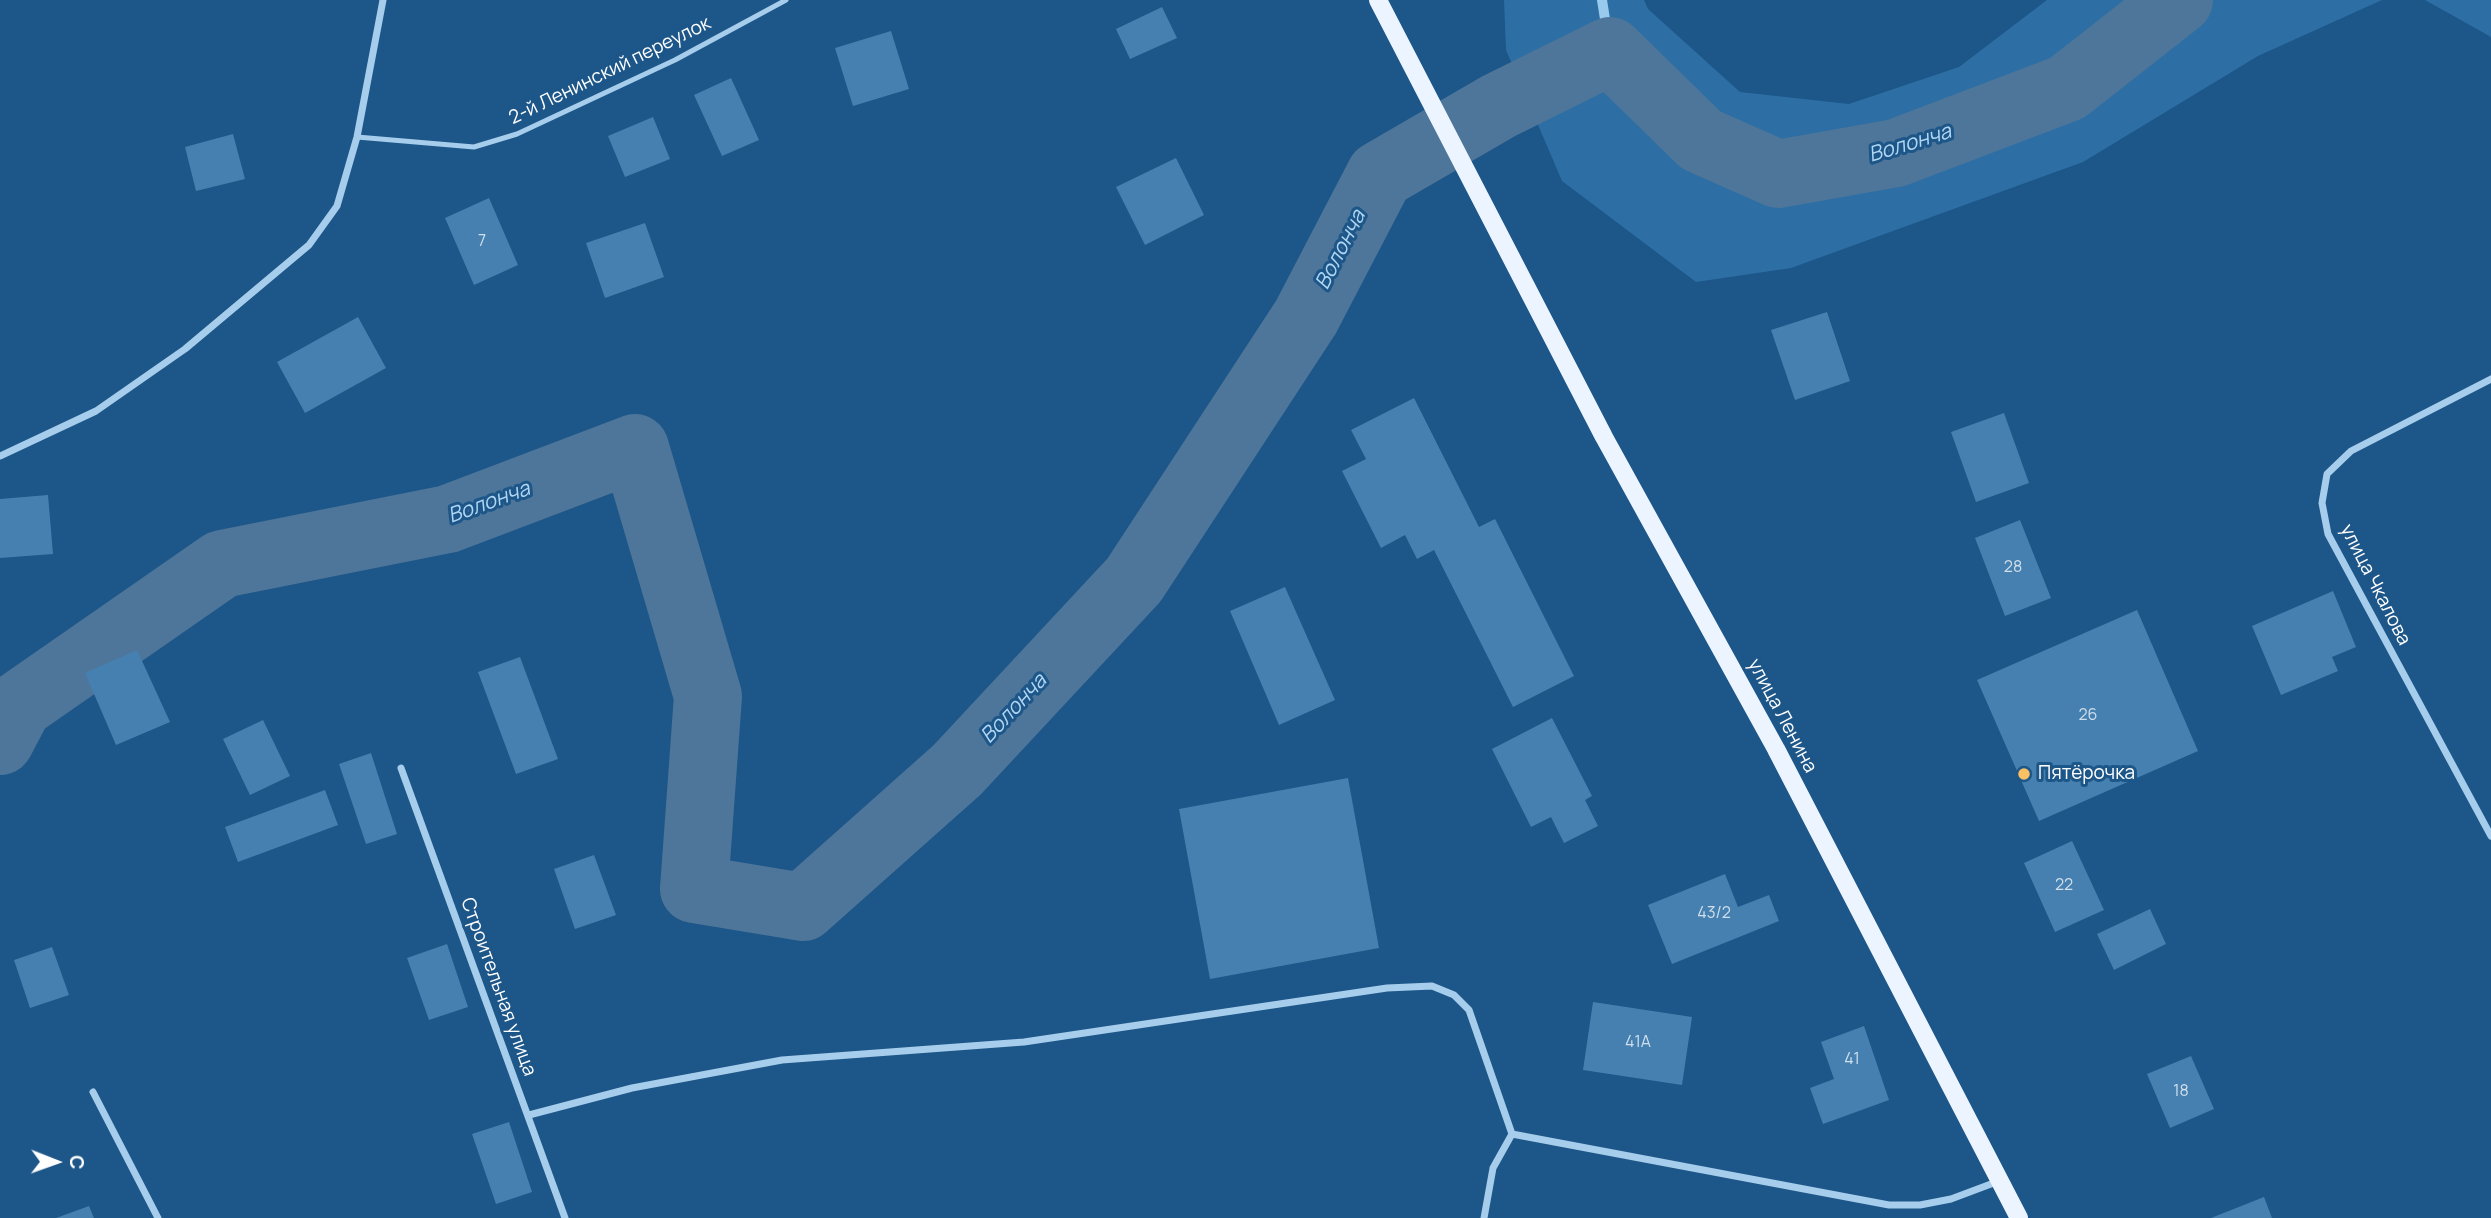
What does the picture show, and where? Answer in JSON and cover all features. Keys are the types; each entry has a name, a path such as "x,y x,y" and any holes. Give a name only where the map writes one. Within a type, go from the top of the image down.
{"main road":[{"name":"улица Ленина","path":"1378,0 1503,237 1604,437 1776,749 2019,1218"}],"street":[{"path":"0,456 96,411 185,349 309,245 337,206 357,138 383,0"},
{"name":"улица Чкалова","path":"2491,379 2351,451 2327,474 2322,503 2328,534 2491,836"},
{"name":"Строительная улица","path":"401,768 565,1218"},
{"path":"529,1115 632,1088 782,1060 1024,1042 1387,988 1432,986 1454,995 1469,1010 1511,1134 1493,1168 1484,1218"},
{"path":"93,1092 158,1218"},
{"path":"1511,1134 1889,1205 1920,1205 1951,1199 2000,1181"}],"lane":[{"name":"2-й Ленинский переулок","path":"357,138 474,148 517,134 675,60 786,0"}],"shaded area":[{"path":"1504,0 1644,0 1648,9 1740,92 1849,104 1959,67 2047,0 2382,0 2258,56 2083,162 1791,268 1696,282 1562,181 1506,50"},
{"path":"2425,0 2491,0 2491,37"}],"building":[{"path":"1162,7 1177,38 1130,59 1116,29"},
{"path":"891,31 909,89 853,106 835,48"},
{"path":"731,78 759,140 722,156 694,95"},
{"path":"653,117 670,159 625,177 608,136"},
{"path":"233,134 245,179 196,191 185,147"},
{"path":"1176,158 1204,215 1145,245 1116,187"},
{"path":"489,198 518,265 474,285 445,218"},
{"path":"645,223 664,277 605,298 586,243"},
{"path":"1827,312 1850,381 1795,400 1771,330"},
{"path":"358,317 386,368 305,413 277,362"},
{"path":"1414,398 1479,527 1495,519 1574,676 1513,707 1434,550 1417,559 1405,535 1381,548 1342,471 1366,459 1351,430"},
{"path":"2004,413 2029,483 1976,502 1951,432"},
{"path":"48,495 53,554 0,558 0,499"},
{"path":"2020,520 2051,598 2005,616 1975,538"},
{"path":"1285,587 1335,700 1279,725 1230,611"},
{"path":"2333,591 2356,647 2332,657 2338,671 2281,695 2252,626"},
{"path":"2137,610 2198,751 2039,821 1977,680"},
{"path":"137,650 170,722 116,745 85,673"},
{"path":"520,657 558,759 516,774 478,672"},
{"path":"1552,718 1592,796 1585,800 1598,826 1564,843 1551,817 1531,827 1492,749"},
{"path":"263,720 290,776 250,795 223,739"},
{"path":"371,753 397,834 366,844 339,764"},
{"path":"1348,778 1379,948 1210,979 1179,809"},
{"path":"325,790 338,825 238,862 225,827"},
{"path":"2072,841 2104,910 2055,932 2024,863"},
{"path":"594,855 616,915 575,929 554,869"},
{"path":"1725,874 1738,907 1769,895 1779,921 1672,964 1648,905"},
{"path":"2150,909 2166,944 2114,970 2097,934"},
{"path":"447,944 468,1007 429,1020 407,958"},
{"path":"52,947 69,995 30,1008 14,960"},
{"path":"1593,1002 1692,1017 1682,1085 1583,1070"},
{"path":"1864,1026 1889,1100 1823,1124 1810,1088 1834,1079 1821,1042"},
{"path":"2191,1056 2214,1109 2170,1128 2147,1074"},
{"path":"509,1122 532,1192 496,1204 472,1134"},
{"path":"2264,1197 2272,1218 2211,1218"},
{"path":"89,1206 94,1218 56,1218"}],"waterway":[{"path":"1602,0 1610,51"},
{"name":"Волонча","path":"0,741 19,705 222,564 448,519 635,448 708,696 694,889 803,907 957,770 1134,580 1306,317 1380,175 1499,106 1610,51 1701,140 1778,174 1896,153 2067,88 2179,0"}],"place":[{"name":"Пятёрочка","path":"2024,774"}]}
